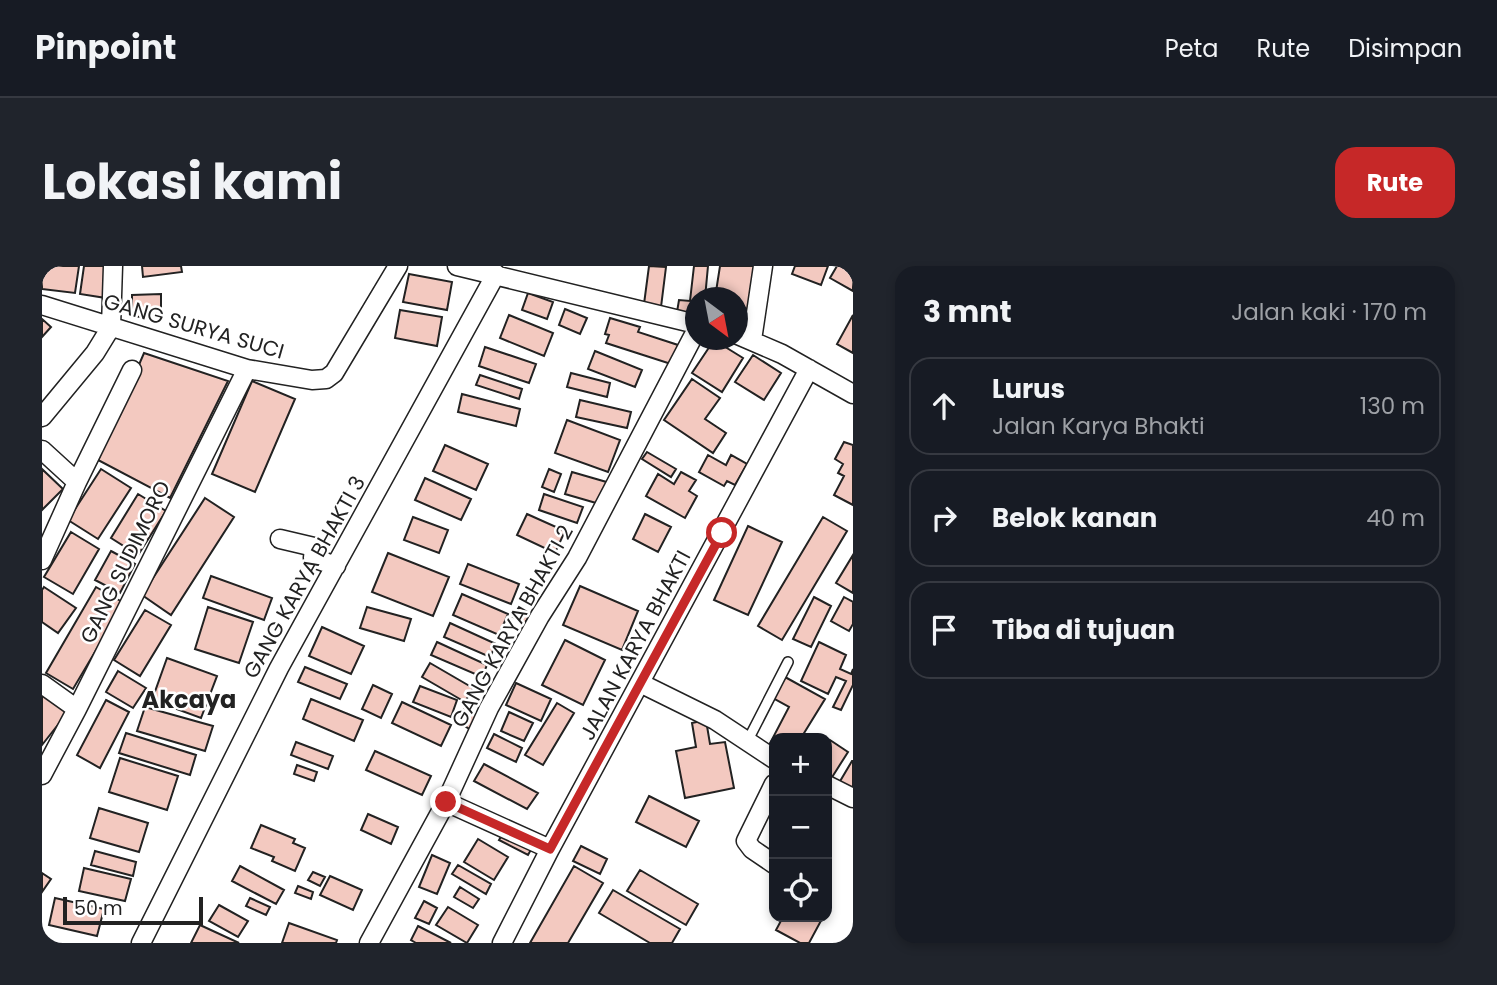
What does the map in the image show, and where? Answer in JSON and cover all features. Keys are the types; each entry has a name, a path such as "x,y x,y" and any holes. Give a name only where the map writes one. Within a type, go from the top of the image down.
{"street":[{"path":"42,417 95,354 111,327 113,266"},
{"name":"GANG SURYA SUCI","path":"42,305 247,369 312,380 330,378 398,266"},
{"path":"457,266 685,321"},
{"path":"748,325 763,266"},
{"name":"GANG KARYA BHAKTI 3","path":"141,943 279,668 496,274"},
{"path":"748,338 853,394"},
{"name":"GANG KARYA BHAKTI 2","path":"369,943 446,802 489,708 540,616 577,558 685,350"},
{"name":"GANG SUDIMORO","path":"42,775 247,369"},
{"name":"JALAN KARYA BHAKTI","path":"502,943 809,369"},
{"path":"42,560 132,370"},
{"path":"42,450 77,482"},
{"path":"280,539 314,547 313,558 336,566"},
{"path":"640,683 715,720 769,756"},
{"path":"42,684 77,709"},
{"path":"832,788 853,798"},
{"path":"769,795 746,841 752,849 769,861"},
{"path":"446,802 550,849"}],"lane":[{"path":"747,742 788,662"}],"building":[{"path":"42,266 79,266 75,293 42,289"},
{"path":"84,266 111,266 106,298 80,294"},
{"path":"142,266 181,266 182,272 143,277"},
{"path":"649,266 666,267 661,307 644,304"},
{"path":"694,266 708,266 706,287 692,287"},
{"path":"720,266 756,266 748,309 748,287 717,287"},
{"path":"795,266 828,266 821,285 792,274"},
{"path":"837,266 853,266 853,291 830,278"},
{"path":"409,274 452,282 447,310 403,302"},
{"path":"528,293 553,302 547,319 522,310"},
{"path":"161,294 161,316 132,317 132,295"},
{"path":"679,300 685,301 685,314 677,312"},
{"path":"565,309 587,318 580,334 559,325"},
{"path":"400,310 442,317 437,346 395,338"},
{"path":"509,315 553,333 544,356 500,338"},
{"path":"853,315 853,353 837,344"},
{"path":"610,318 640,327 638,332 678,345 671,364 606,343 609,335 605,334"},
{"path":"42,319 51,327 42,337"},
{"path":"485,347 536,364 529,383 479,366"},
{"path":"707,350 730,350 743,358 722,392 692,373"},
{"path":"595,351 642,370 635,387 588,369"},
{"path":"144,353 228,381 170,498 98,460"},
{"path":"753,355 781,373 764,400 735,382"},
{"path":"571,373 610,383 607,397 567,387"},
{"path":"480,375 522,389 519,399 476,385"},
{"path":"692,379 720,398 705,419 726,433 713,453 664,420"},
{"path":"252,381 295,399 255,492 212,474"},
{"path":"462,394 520,409 516,426 458,412"},
{"path":"580,400 631,412 627,428 576,417"},
{"path":"567,420 620,440 608,472 555,453"},
{"path":"844,442 853,445 853,505 834,495 844,476 838,473 843,464 835,459"},
{"path":"445,445 488,464 476,490 433,471"},
{"path":"647,452 676,469 671,477 642,459"},
{"path":"708,455 726,465 731,455 747,464 735,485 727,481 724,486 699,472"},
{"path":"42,469 63,489 42,510"},
{"path":"101,469 131,488 98,539 68,520"},
{"path":"549,469 561,474 554,492 542,487"},
{"path":"572,472 610,483 603,505 565,494"},
{"path":"681,472 696,480 689,491 697,496 685,518 646,496 658,474 674,484"},
{"path":"425,478 471,499 461,520 415,500"},
{"path":"138,494 166,511 138,555 111,538"},
{"path":"544,494 583,507 577,523 539,510"},
{"path":"205,498 234,517 171,615 142,595"},
{"path":"527,514 565,531 555,553 517,535"},
{"path":"645,514 671,527 658,552 633,539"},
{"path":"413,517 448,530 439,553 404,540"},
{"path":"823,517 847,531 782,640 758,626"},
{"path":"748,526 782,542 748,615 714,600"},
{"path":"71,532 99,549 73,594 44,577"},
{"path":"111,551 135,564 120,593 95,580"},
{"path":"388,553 449,577 433,616 372,592"},
{"path":"853,555 853,593 836,583"},
{"path":"468,564 519,584 511,604 460,584"},
{"path":"211,576 272,598 264,620 203,598"},
{"path":"580,586 638,611 622,650 563,625"},
{"path":"44,587 76,608 58,633 42,622"},
{"path":"96,587 124,603 73,689 46,673"},
{"path":"462,594 508,614 499,635 453,615"},
{"path":"814,597 831,606 811,647 793,639"},
{"path":"844,597 853,602 853,624 849,631 831,621"},
{"path":"208,607 253,622 239,663 195,649"},
{"path":"367,607 411,619 404,641 360,628"},
{"path":"519,607 531,614 524,624 513,617"},
{"path":"145,610 171,625 140,676 114,660"},
{"path":"450,623 496,644 490,657 444,637"},
{"path":"322,627 364,646 351,674 309,656"},
{"path":"565,640 605,660 583,705 542,685"},
{"path":"437,642 487,665 482,677 431,655"},
{"path":"819,642 846,655 840,669 851,674 853,669 853,685 841,710 833,707 846,681 836,677 828,694 801,681"},
{"path":"167,658 217,676 201,718 152,700"},
{"path":"430,663 473,688 465,702 422,677"},
{"path":"305,667 347,684 340,699 298,682"},
{"path":"118,671 146,688 133,708 106,692"},
{"path":"785,677 825,699 804,733 775,733 789,707 773,698"},
{"path":"516,683 551,699 541,721 506,705"},
{"path":"373,685 392,694 381,718 362,709"},
{"path":"420,686 457,700 451,717 413,702"},
{"path":"42,692 68,712 42,745"},
{"path":"311,699 363,720 354,741 303,719"},
{"path":"106,700 129,712 100,768 77,755"},
{"path":"402,702 451,725 441,746 392,723"},
{"path":"557,703 574,713 543,765 525,755"},
{"path":"145,707 213,726 205,751 137,731"},
{"path":"465,708 479,717 471,730 457,721"},
{"path":"509,712 533,723 524,741 501,731"},
{"path":"706,720 710,744 725,742 734,788 685,798 676,751 696,747 692,723"},
{"path":"126,733 196,755 190,775 119,753"},
{"path":"494,734 522,748 516,762 487,748"},
{"path":"832,741 848,752 832,777"},
{"path":"296,742 333,756 328,769 291,755"},
{"path":"375,751 431,776 422,795 366,770"},
{"path":"120,758 178,776 167,810 109,792"},
{"path":"853,761 853,792 839,783"},
{"path":"484,764 538,793 527,809 474,781"},
{"path":"297,765 317,772 314,781 294,774"},
{"path":"649,796 699,821 686,847 636,822"},
{"path":"99,808 148,823 139,852 90,838"},
{"path":"368,814 398,827 391,844 361,830"},
{"path":"261,825 295,839 293,843 305,848 295,871 272,861 274,857 251,848"},
{"path":"505,830 533,846 528,855 499,840"},
{"path":"478,839 508,857 494,880 464,862"},
{"path":"581,846 607,859 600,874 573,861"},
{"path":"95,851 136,862 133,876 91,865"},
{"path":"432,855 450,863 437,894 419,887"},
{"path":"458,865 491,884 486,894 452,874"},
{"path":"240,866 284,890 276,904 232,881"},
{"path":"574,866 603,883 568,943 530,943"},
{"path":"84,868 131,879 125,901 79,891"},
{"path":"640,870 698,904 686,925 627,891"},
{"path":"313,872 325,877 320,886 308,880"},
{"path":"42,873 51,879 42,892"},
{"path":"330,876 362,890 353,910 320,895"},
{"path":"298,886 313,892 311,899 295,893"},
{"path":"460,887 479,899 473,908 454,897"},
{"path":"613,890 680,929 672,943 650,943 599,913"},
{"path":"55,898 104,909 97,936 49,925"},
{"path":"250,898 270,907 266,915 246,906"},
{"path":"424,901 437,908 429,924 415,918"},
{"path":"219,905 248,921 238,937 209,921"},
{"path":"448,907 478,925 467,943 436,925"},
{"path":"780,922 820,922 809,943 800,943 776,930"},
{"path":"289,923 337,940 336,943 282,943"},
{"path":"200,925 239,943 191,943"},
{"path":"418,926 451,943 416,943 411,940"}],"district":[{"name":"Akcaya","path":"189,699"}],"route":[{"path":"446,802 550,849 722,533"}]}
